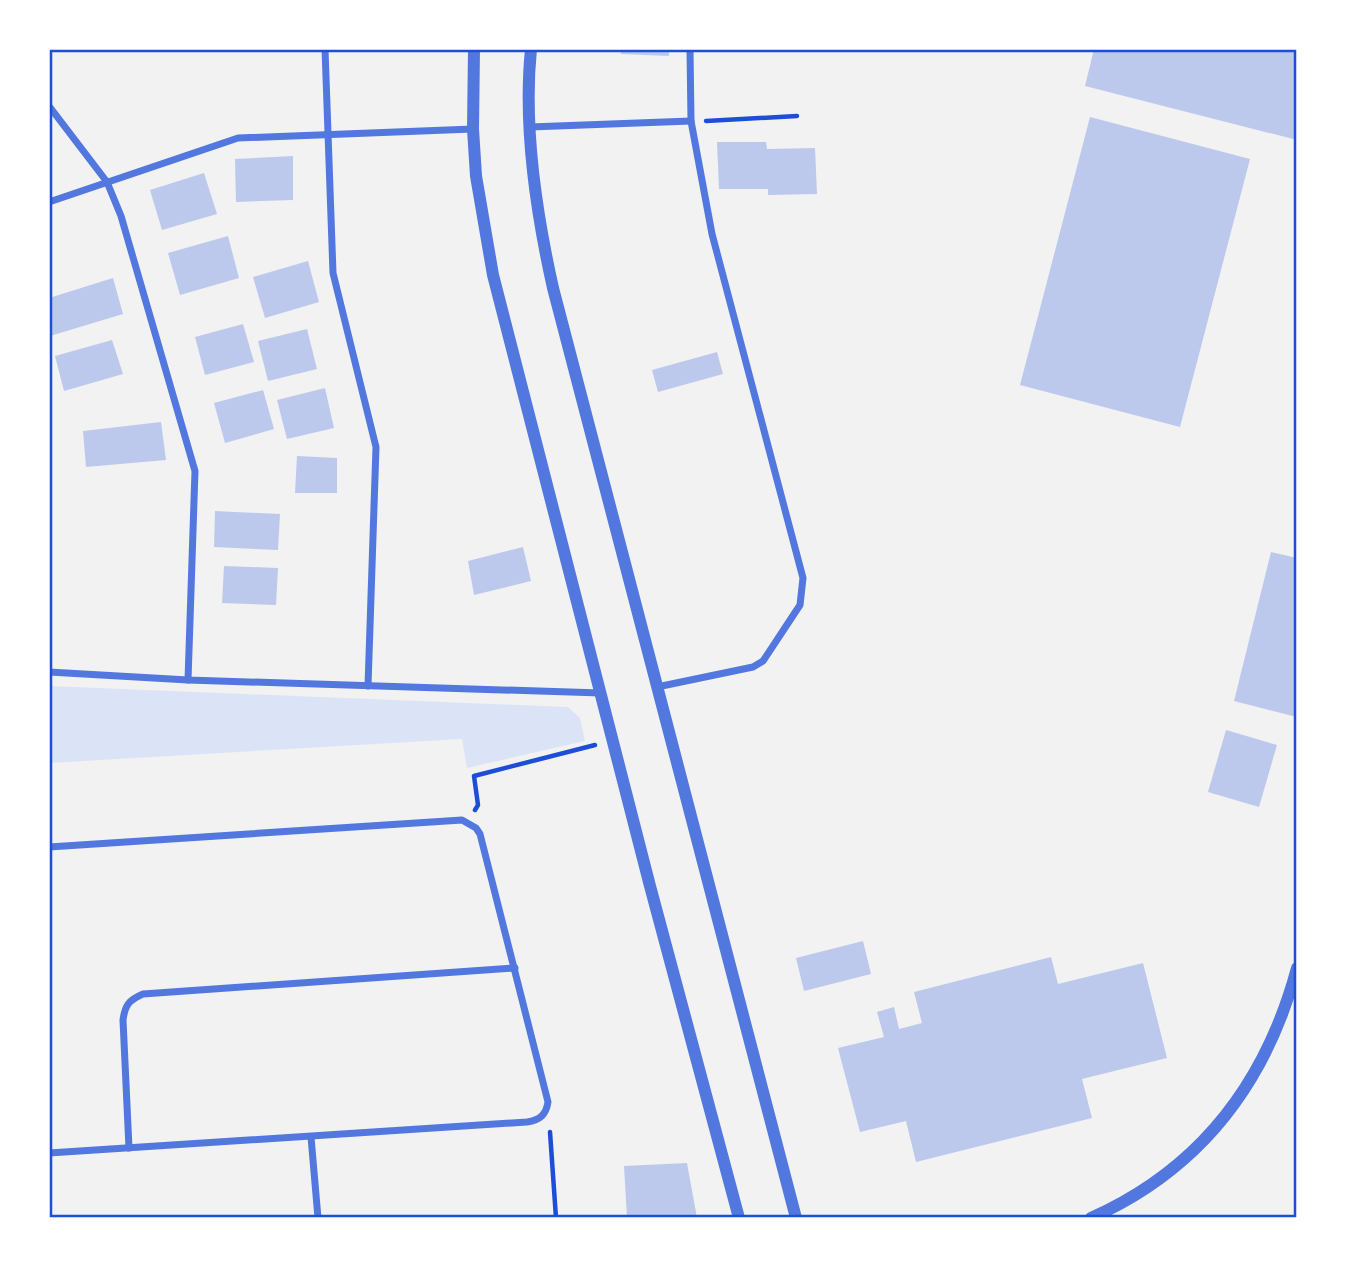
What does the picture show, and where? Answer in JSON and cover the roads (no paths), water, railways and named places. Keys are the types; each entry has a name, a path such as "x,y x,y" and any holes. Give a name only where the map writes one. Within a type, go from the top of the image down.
{"street":[{"path":"325,49 334,273 376,447 368,686"},
{"path":"474,49 473,129 476,176 493,275 738,1218"},
{"path":"531,49 530,127 541,234 552,288 796,1218"},
{"path":"657,687 753,667 763,661 800,605 803,592 803,578 715,246 691,121 690,49"},
{"path":"49,106 107,182 121,216 195,471 187,680"},
{"path":"530,127 691,121"},
{"path":"49,202 238,138 473,129"},
{"path":"49,673 602,693"},
{"path":"49,847 462,820 476,828 480,834 547,1095 545,1114 538,1120 527,1122 49,1153"},
{"path":"129,1148 123,1020 125,1008 131,999 143,994 515,968"},
{"path":"1091,1218 1117,1206 1163,1176 1216,1129 1245,1091 1268,1050 1281,1021 1297,968"},
{"path":"311,1137 318,1218"}]}
